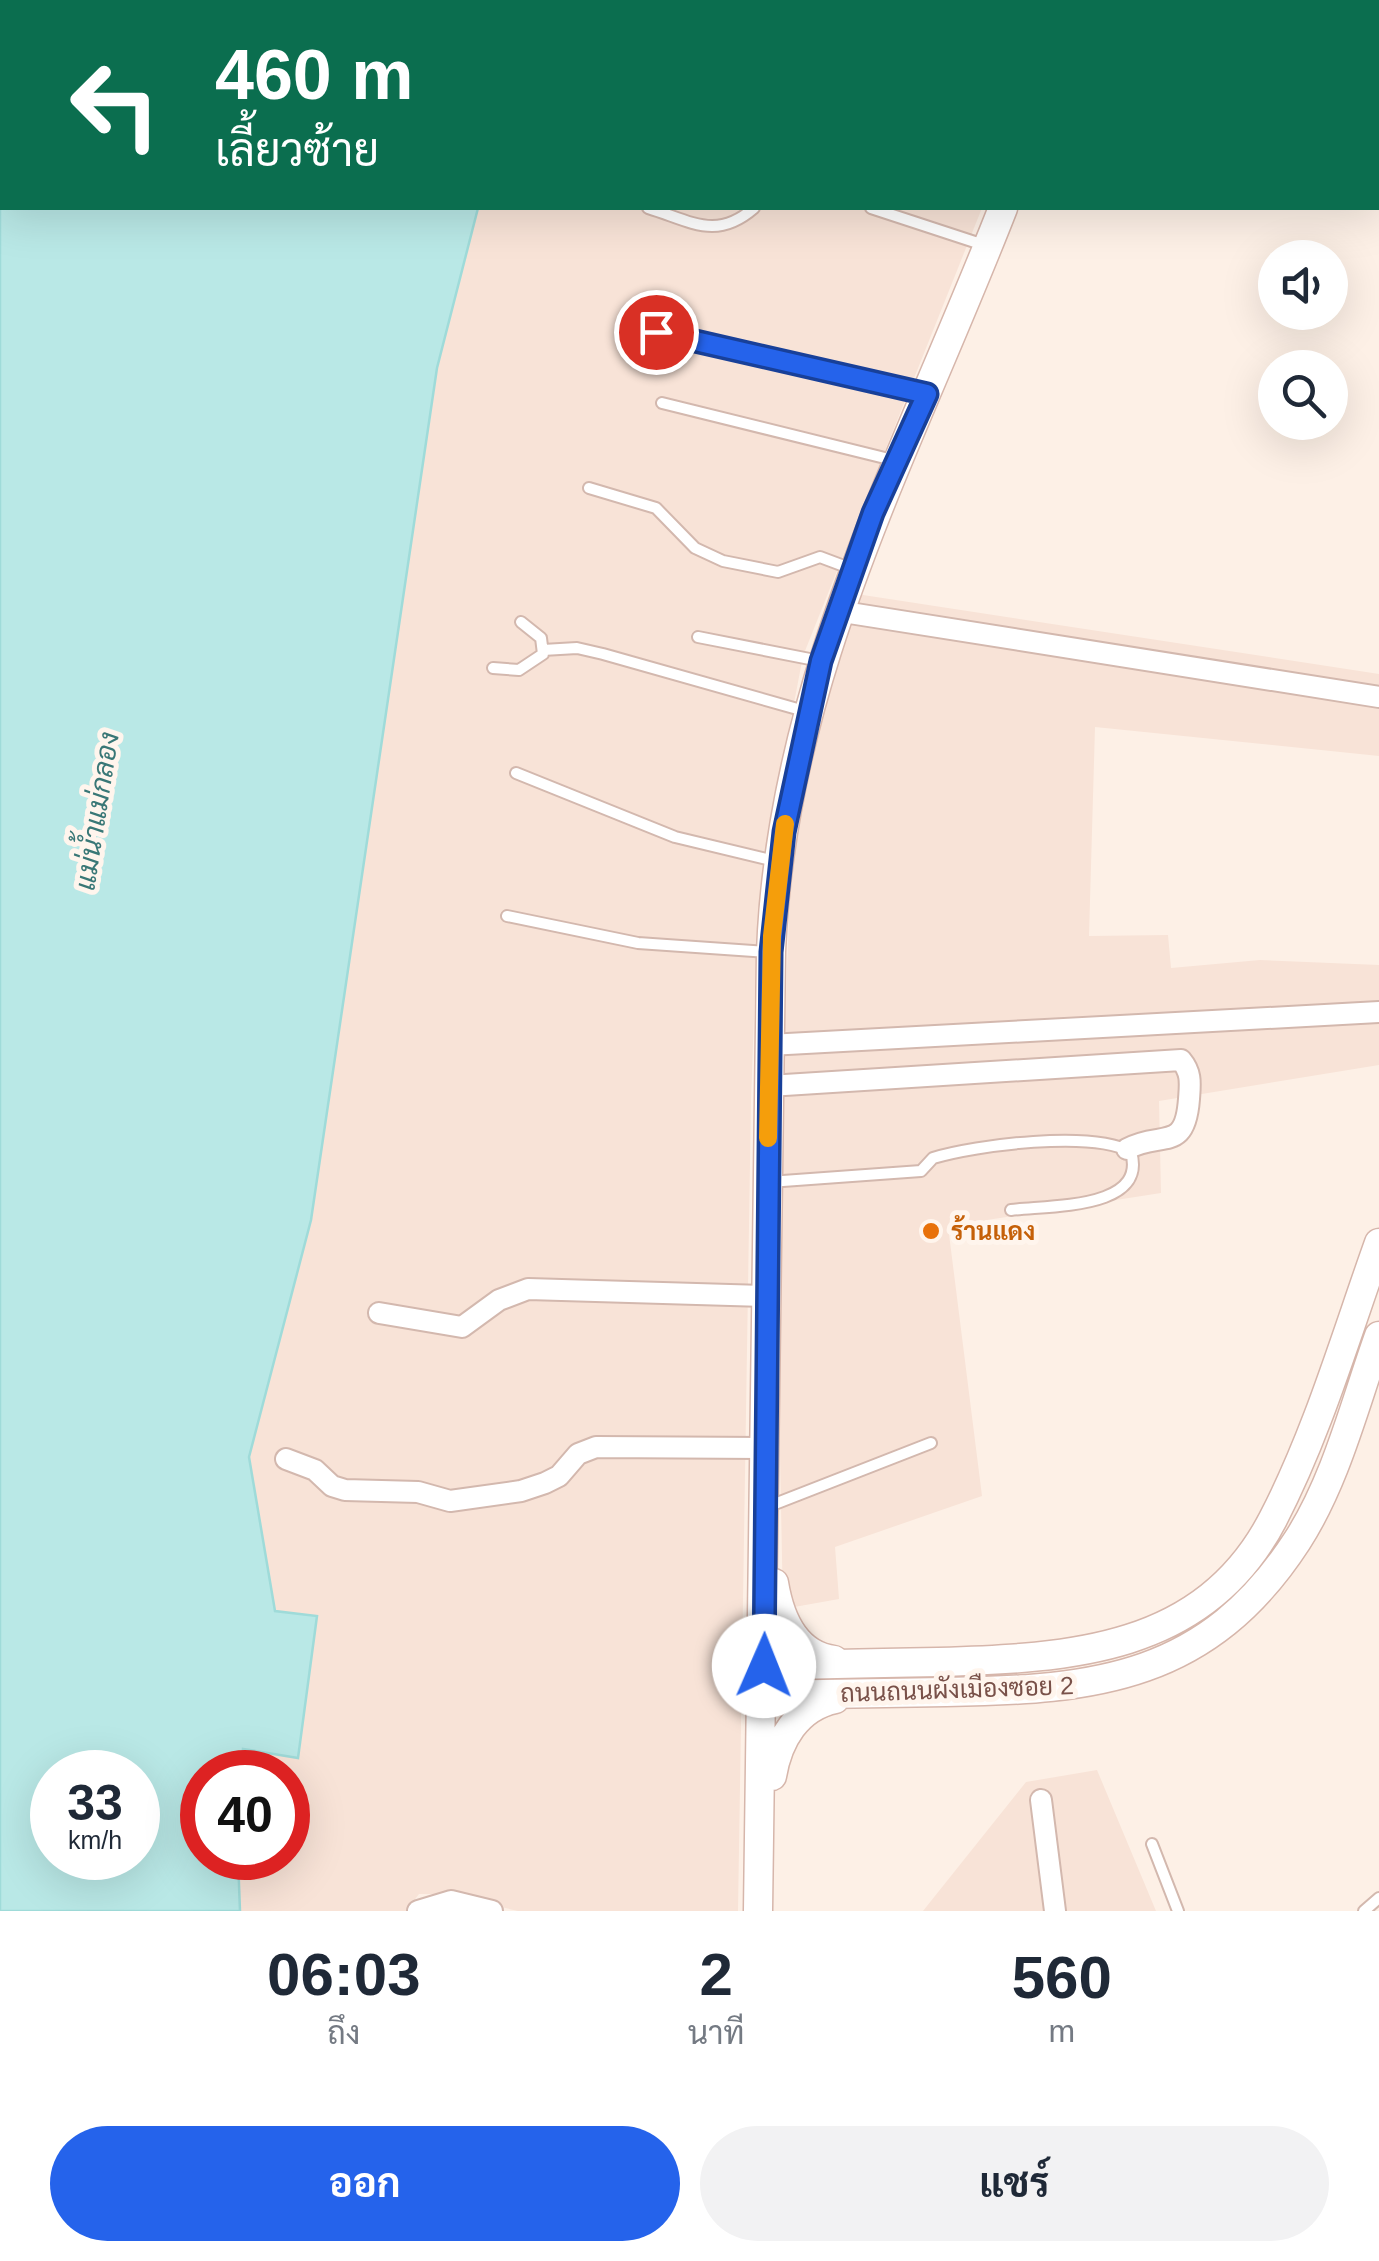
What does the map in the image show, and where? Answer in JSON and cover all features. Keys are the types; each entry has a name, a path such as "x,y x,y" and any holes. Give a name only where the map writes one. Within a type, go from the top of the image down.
{"street":[{"path":"758,1911 771,952 780,862 821,661 852,569 894,460 927,394 1002,210"},
{"path":"838,611 1379,697"},
{"path":"770,1044 1379,1012"},
{"path":"769,1086 1181,1060 1190,1076 1187,1122 1178,1134 1164,1141 1127,1149"},
{"name":"ถนนถนนผังเมืองซอย 2","path":"764,1666 1026,1659 1093,1652 1144,1635 1191,1610 1235,1572 1272,1522 1300,1459 1379,1243"},
{"path":"379,1313 462,1328 499,1300 528,1289 766,1296"},
{"name":"ถนนถนนผังเมืองซอย 2","path":"763,1695 1028,1691 1099,1683 1156,1664 1208,1636 1258,1594 1299,1538 1330,1471 1379,1336"},
{"path":"286,1459 316,1470 332,1486 345,1490 418,1492 450,1501 521,1491 545,1483 559,1476 578,1454 596,1448 765,1448"},
{"path":"766,1507 780,1612 793,1635 811,1655 867,1664"},
{"path":"761,1848 774,1766 794,1722 825,1701 866,1694"},
{"path":"1042,1800 1055,1911"},
{"path":"418,1911 451,1901 492,1911"}],"lane":[{"path":"655,210 711,227 734,225 752,210"},
{"path":"877,210 988,246"},
{"path":"656,332 927,394"},
{"path":"662,403 894,460"},
{"path":"589,488 656,508 696,548 723,561 778,572 820,557 852,569"},
{"path":"493,668 519,670 533,665 543,650 541,638 521,622"},
{"path":"698,636 821,661"},
{"path":"543,650 577,648 603,654 810,712"},
{"path":"516,773 675,836 780,862"},
{"path":"506,916 638,943 771,952"},
{"path":"768,1182 921,1172 933,1158 947,1154 1093,1141 1127,1149 1135,1164 1127,1187 1112,1196 1011,1210"},
{"path":"766,1507 931,1444"},
{"path":"1152,1844 1178,1911"},
{"path":"1364,1911 1379,1898"}],"shaded area":[{"path":"477,210 981,210 803,656 770,829 757,931 751,1101 738,1911 518,1911 446,1894 419,1894 406,1911 240,1911 239,1880 310,1880 310,1750 242,1750 317,1616 275,1611 249,1457 311,1220 437,368"},
{"path":"850,593 1379,674 1379,756 1095,727 1089,936 1168,935 1171,968 1260,960 1379,965 1379,1065 1159,1101 1161,1193 948,1226 982,1496 835,1547 839,1599 783,1609 776,1248 792,841"},
{"path":"1097,1770 1156,1911 923,1911 1026,1782"}],"water":[{"name":"แม่น้ำแม่กลอง","path":"0,210 477,210 437,368 311,1220 249,1457 275,1611 317,1616 299,1750 180,1750 180,1880 239,1880 240,1911 0,1911"}],"slow traffic":[{"path":"768,1138 772,936 785,824"}],"place":[{"name":"ร้านแดง","path":"931,1231"}],"route":[{"path":"656,332 927,394 894,460 821,661 784,832 771,952 764,1666"}]}
